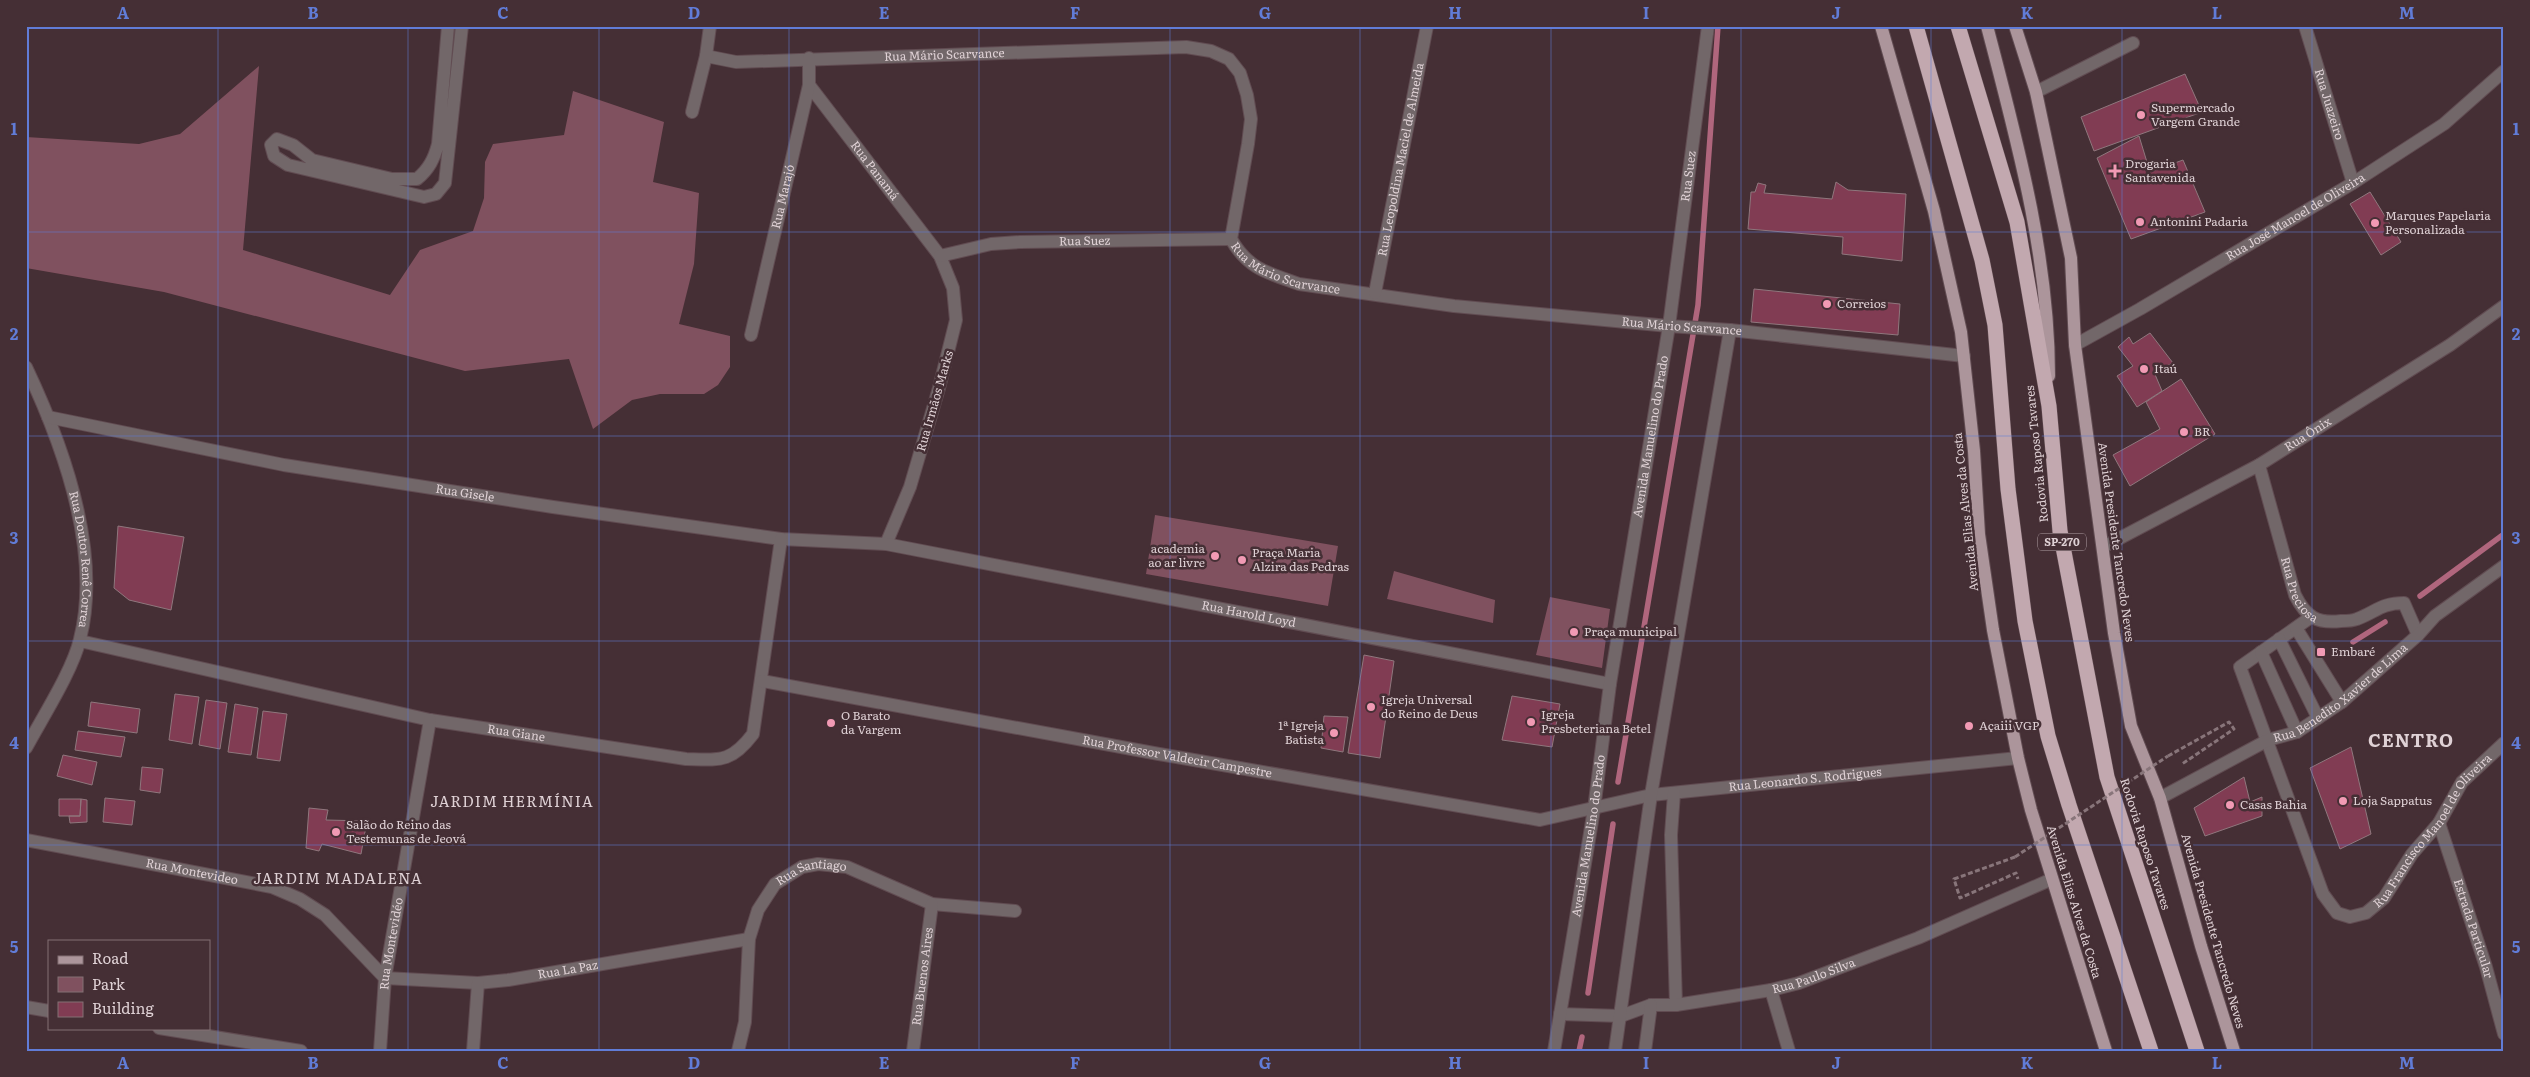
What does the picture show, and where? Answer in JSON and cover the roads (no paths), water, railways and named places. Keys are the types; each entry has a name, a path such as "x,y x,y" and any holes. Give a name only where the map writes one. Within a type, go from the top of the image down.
{"highway":[{"path":"1916,26 1982,260 1995,325 2008,489 2025,620 2048,736 2068,805 2151,1051"},
{"name":"Rodovia Raposo Tavares","path":"1958,26 2017,222 2048,406 2060,530 2107,777 2197,1051"}],"main road":[{"name":"Avenida Elias Alves da Costa","path":"1881,26 1934,211 1955,300 1964,356 1979,534 1992,630 2018,758 2052,879 2106,1051"},
{"path":"1987,26 2030,199 2039,254 2049,338 2048,406"},
{"name":"Avenida Presidente Tancredo Neves","path":"2015,26 2036,92 2071,258 2075,345 2114,633 2131,726 2160,798 2200,946 2234,1051"}],"street":[{"path":"448,26 438,144 435,157 427,170 417,179 392,180 312,160 293,145 276,139 271,145 274,156 288,165 403,193 424,197 436,194 445,183 462,26"},
{"path":"692,112 706,56 710,26"},
{"name":"Rua Leopoldina Maciel de Almeida","path":"1376,293 1427,26"},
{"name":"Rua Suez","path":"1669,326 1708,26"},
{"name":"Rua Juazeiro","path":"2304,26 2353,183"},
{"path":"2036,92 2133,43"},
{"name":"Rua Mário Scarvance","path":"706,56 736,62 809,58 1002,54 1186,47 1211,51 1229,60 1240,73 1247,95 1251,119 1231,239 1241,256 1248,262 1275,276 1299,284 1376,293 1454,306 1730,330 1964,356"},
{"name":"Rua Marajó","path":"751,335 809,85 809,58"},
{"name":"Rua José Manoel de Oliveira","path":"2075,345 2140,309 2353,183 2444,124 2504,71"},
{"name":"Rua Panamá","path":"809,85 940,256"},
{"name":"Rua Suez","path":"940,256 991,244 1020,242 1231,239"},
{"name":"Rua Irmãos Marks","path":"886,544 910,487 948,356 956,320 952,288 940,256"},
{"name":"Rua Ônix","path":"2103,547 2259,465 2450,345 2504,306"},
{"name":"Avenida Manuelino do Prado","path":"1554,1051 1594,809 1610,684 1669,326"},
{"path":"1615,1051 1652,795 1730,330"},
{"name":"Rua Doutor Renê Correa","path":"26,367 48,418 69,476 83,543 86,608 80,641 26,748"},
{"name":"Rua Gisele","path":"48,418 323,472 782,539 886,544"},
{"name":"Rua Preciosa","path":"2259,465 2295,595 2302,608 2311,617 2325,623 2356,620 2389,603 2404,603 2418,635"},
{"name":"Rua Giane","path":"80,641 430,720 686,759 724,759 740,750 753,734 782,539"},
{"name":"Rua Harold Loyd","path":"886,544 1610,684"},
{"name":"Rua Benedito Xavier de Lima","path":"2160,798 2268,740 2297,732 2342,702 2418,635 2435,616 2504,566"},
{"path":"2268,740 2240,667 2311,617"},
{"path":"2296,628 2342,702"},
{"path":"2280,639 2318,718"},
{"path":"2261,652 2297,732"},
{"name":"Rua Professor Valdecir Campestre","path":"762,681 1159,754 1540,820 1594,809"},
{"name":"Rua Montevidéo","path":"380,1051 385,978 430,720"},
{"name":"Rua Francisco Manoel de Oliveira","path":"2268,740 2323,894 2337,913 2350,917 2366,914 2384,898 2412,854 2439,823 2462,782 2504,743"},
{"name":"Rua Leonardo S. Rodrigues","path":"1594,809 1652,795 2018,758"},
{"path":"1674,793 1671,835 1676,1005"},
{"name":"Estrada Particular","path":"2439,823 2486,967 2504,1034"},
{"name":"Rua Montevideo","path":"26,840 272,886 300,898 325,915 385,978"},
{"name":"Rua Santiago","path":"738,1051 745,1022 749,939 768,893 785,876 802,867 818,864 847,867 932,904 1016,911"},
{"name":"Rua Paulo Silva","path":"1560,1014 1621,1016 1651,1005 1676,1005 1771,990 1799,983 1918,938 2052,879"},
{"name":"Rua Buenos Aires","path":"912,1051 932,904"},
{"name":"Rua La Paz","path":"385,978 478,983 534,977 749,939"},
{"path":"473,1051 478,983"},
{"path":"1771,990 1788,1051"},
{"path":"1645,1051 1651,1005"},
{"path":"26,1007 48,1011"},
{"path":"171,1030 301,1051"}],"waterway":[{"path":"1618,782 1698,305 1718,26"},
{"path":"2420,596 2504,534"},
{"path":"2353,642 2385,622"},
{"path":"1588,993 1613,824"},
{"path":"1579,1051 1582,1037"}],"place":[{"name":"Supermercado Vargem Grande","path":"2141,115"},
{"name":"Drogaria Santavenida","path":"2115,171"},
{"name":"Antonini Padaria","path":"2140,222"},
{"name":"Marques Papelaria Personalizada","path":"2375,223"},
{"name":"Correios","path":"1827,304"},
{"name":"Itaú","path":"2144,369"},
{"name":"BR","path":"2184,432"},
{"name":"academia ao ar livre","path":"1215,556"},
{"name":"Praça Maria Alzira das Pedras","path":"1242,560"},
{"name":"Praça municipal","path":"1574,632"},
{"name":"Embaré","path":"2321,652"},
{"name":"Igreja Universal do Reino de Deus","path":"1371,707"},
{"name":"Igreja Presbeteriana Betel","path":"1531,722"},
{"name":"O Barato da Vargem","path":"831,723"},
{"name":"Açaiii VGP","path":"1969,726"},
{"name":"1ª Igreja Batista","path":"1334,733"},
{"name":"Loja Sappatus","path":"2343,801"},
{"name":"Casas Bahia","path":"2230,805"},
{"name":"Salão do Reino das Testemunas de Jeová","path":"336,832"}],"district":[{"name":"CENTRO","path":"2411,741"},
{"name":"JARDIM HERMÍNIA","path":"512,802"},
{"name":"JARDIM MADALENA","path":"338,879"}]}
